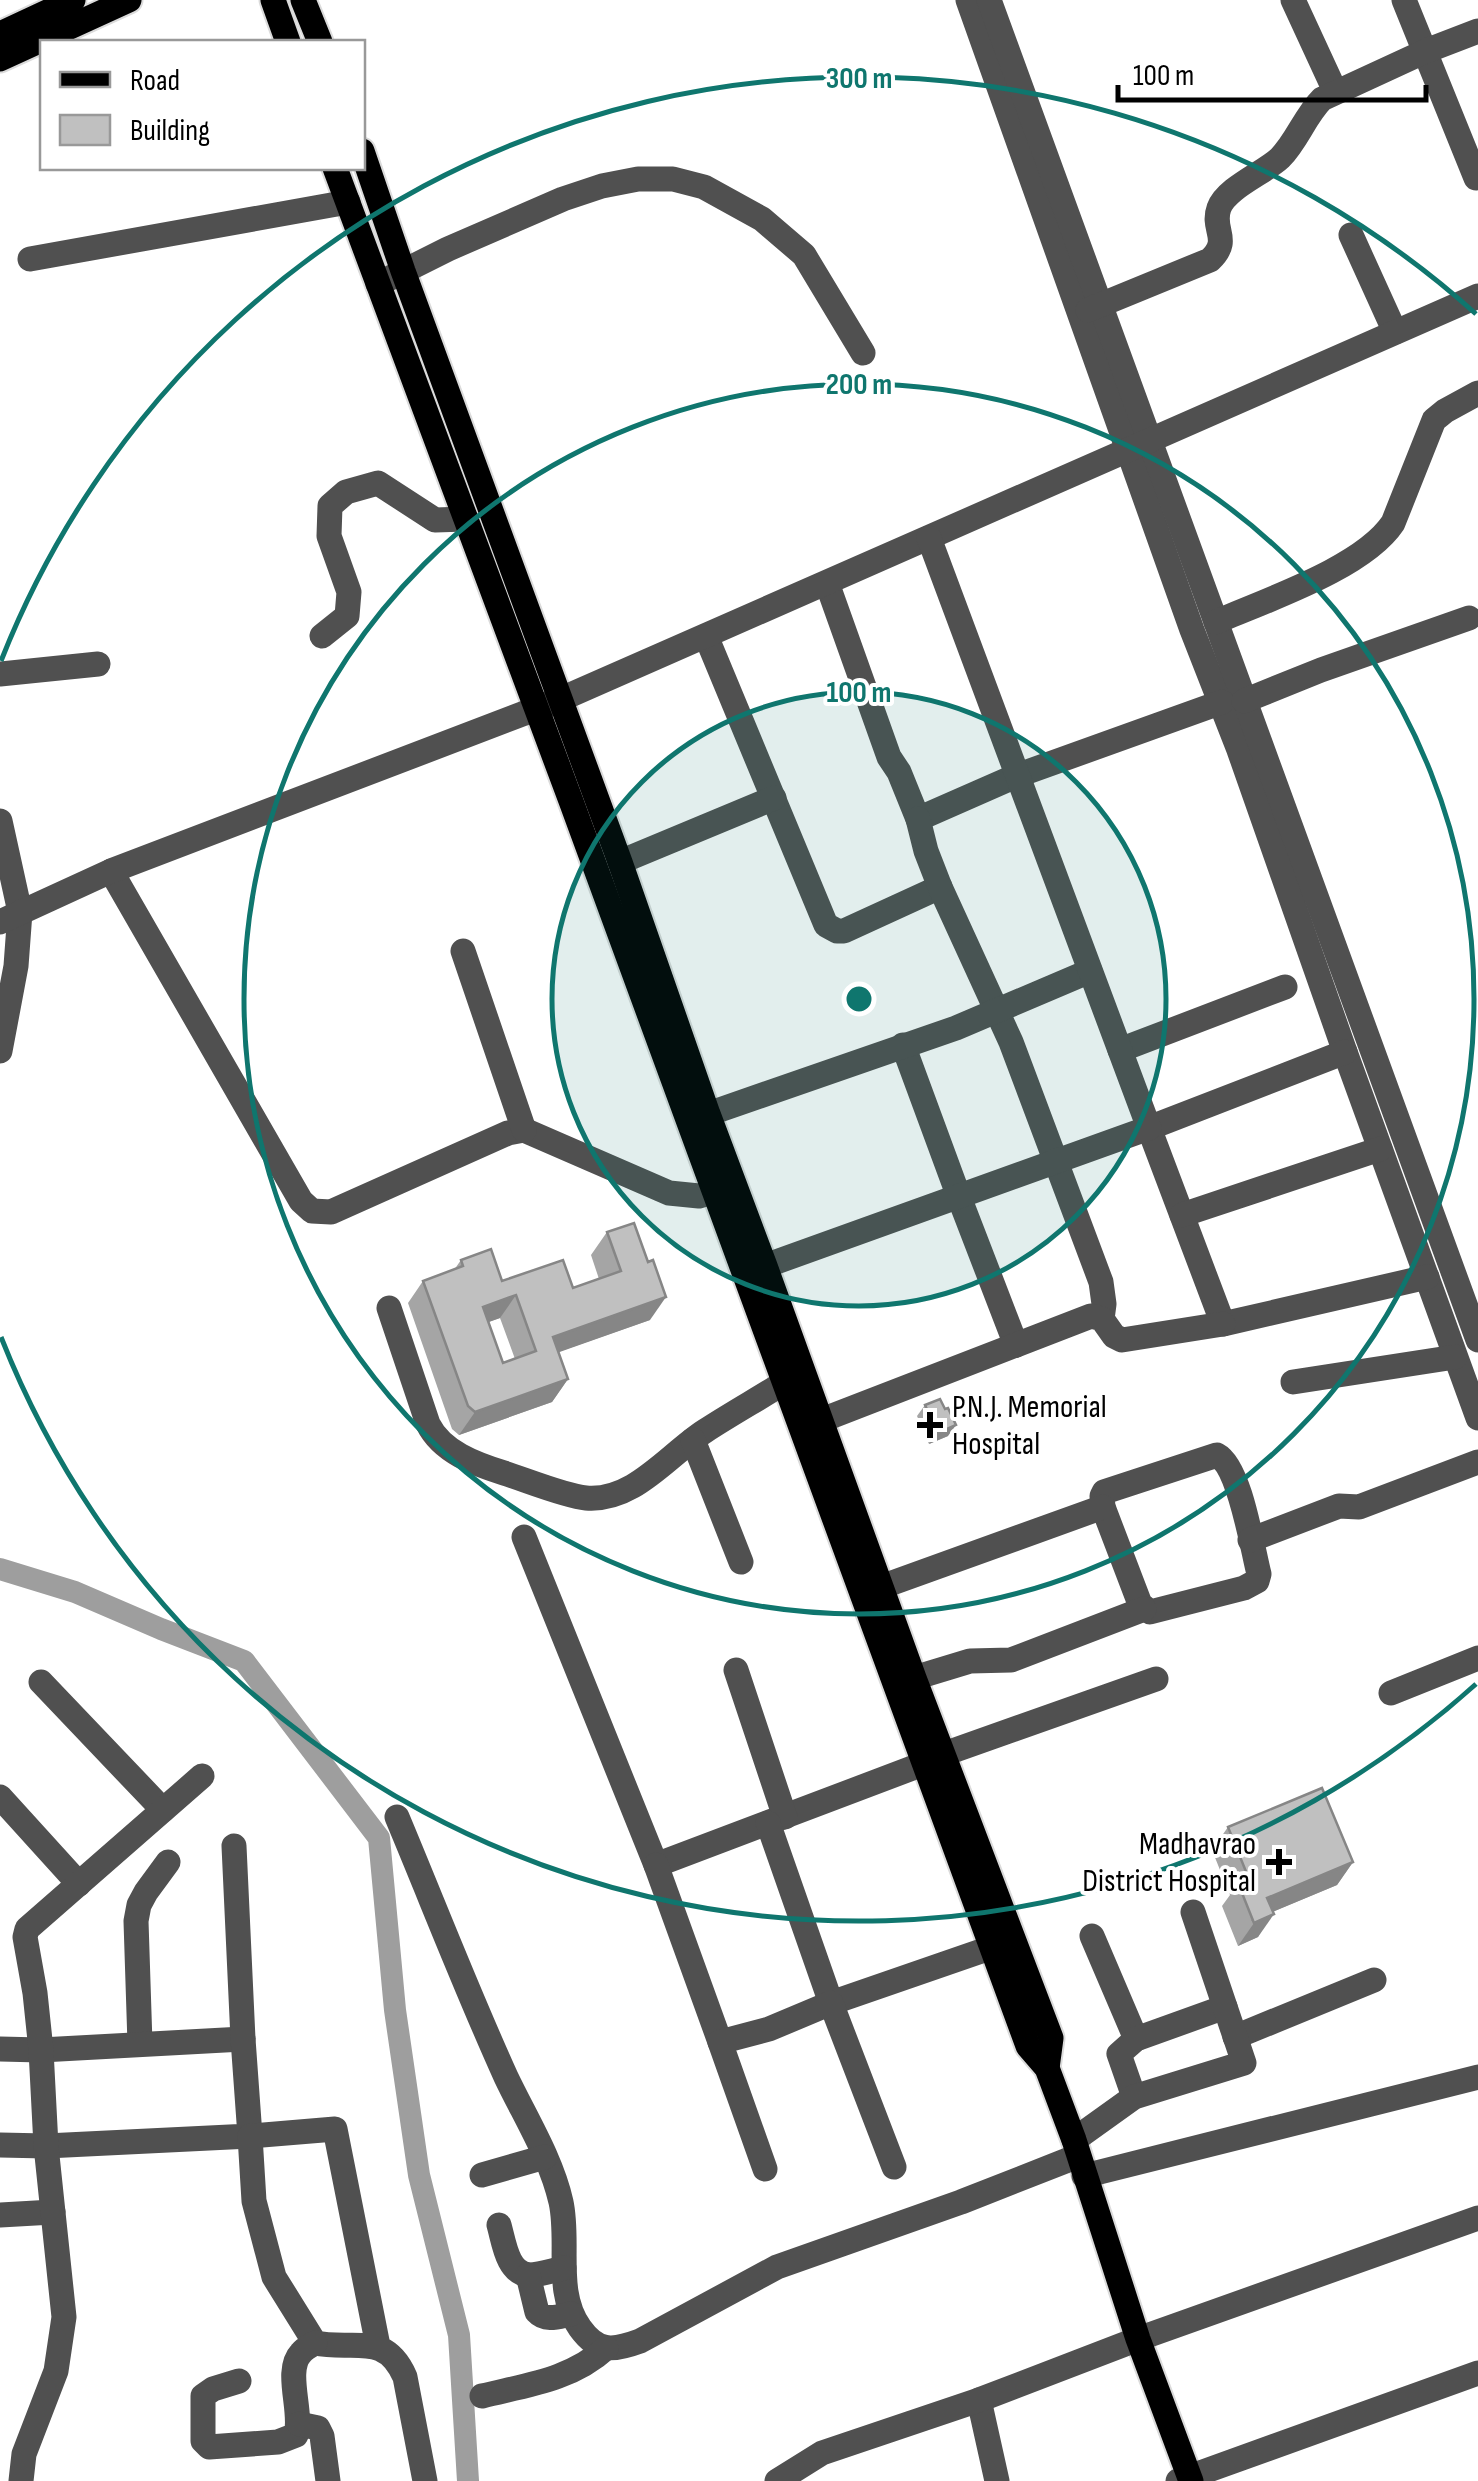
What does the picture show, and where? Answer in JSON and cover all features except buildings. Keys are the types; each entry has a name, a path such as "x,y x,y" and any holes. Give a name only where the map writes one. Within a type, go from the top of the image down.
{"main road":[{"path":"0,34 73,0"},
{"path":"43,40 129,0"},
{"path":"273,0 287,40"},
{"path":"303,0 319,40"},
{"path":"0,60 40,41"},
{"path":"365,161 715,1191 822,1420 914,1678 934,1759 994,1947 1028,2046 1047,2068 1186,2480"},
{"path":"336,170 466,519 620,862 765,1266 785,1382 934,1759 1051,2038 1047,2068"}],"street":[{"path":"968,0 1090,309"},
{"path":"989,0 1139,446 1192,630 1233,702 1470,1292 1478,1340"},
{"path":"1293,0 1335,91"},
{"path":"1404,0 1476,178"},
{"path":"1090,309 1210,260 1222,242 1217,215 1220,204 1280,158 1322,99 1478,31"},
{"path":"378,284 563,199 638,179 673,179 704,187 762,219 804,255 862,353"},
{"path":"30,258 348,202"},
{"path":"1351,235 1395,332"},
{"path":"10,917 111,871 548,704 1478,296"},
{"path":"1216,622 1356,558 1383,537 1434,420 1478,393"},
{"path":"1139,446 1216,622 1233,702 1345,1052 1477,1412"},
{"path":"322,636 346,616 349,592 330,536 330,506 346,492 378,483 436,520 466,519"},
{"path":"928,538 1223,1324"},
{"path":"827,583 889,757 918,819 940,887 997,1010 1056,1162 1101,1282 1102,1319 1114,1336 1122,1340 1223,1324 1427,1277"},
{"path":"918,819 1016,776 1469,618"},
{"path":"706,636 830,929 844,931 940,887"},
{"path":"0,674 98,664"},
{"path":"620,862 774,798"},
{"path":"0,1051 16,966 1,831"},
{"path":"111,871 301,1202 312,1211 331,1212 508,1133 524,1130 669,1193 698,1196 715,1191"},
{"path":"463,951 524,1130"},
{"path":"708,1114 956,1028 1090,970"},
{"path":"1120,1050 1285,986"},
{"path":"903,1045 1016,1344"},
{"path":"765,1266 1149,1128 1345,1052"},
{"path":"1182,1216 1380,1149"},
{"path":"389,1308 435,1438 484,1466 584,1498 609,1496 649,1476 693,1440 785,1382"},
{"path":"822,1420 1090,1316 1102,1319"},
{"path":"1293,1382 1456,1357"},
{"path":"693,1440 741,1562"},
{"path":"1217,1456 1228,1462 1236,1481 1250,1540 1258,1574 1251,1585 1150,1612 1140,1604 1102,1496 1108,1489 1217,1456"},
{"path":"1250,1540 1339,1506 1359,1507 1478,1462"},
{"path":"881,1587 1103,1507"},
{"path":"524,1537 656,1865 765,2169"},
{"path":"914,1678 970,1661 1011,1660 1144,1609"},
{"path":"1391,1693 1478,1658"},
{"path":"736,1670 831,2002 894,2167"},
{"path":"656,1865 1156,1679"},
{"path":"41,1682 163,1810"},
{"path":"21,2481 24,2454 56,2371 64,2317 46,2146 41,2050 24,1937 27,1929 202,1776"},
{"path":"0,1798 79,1884"},
{"path":"397,1816 560,2198 564,2268 572,2314 595,2345 606,2348 622,2348 640,2341 777,2267 1079,2157 1478,2077"},
{"path":"234,1846 254,2201 274,2277 315,2343"},
{"path":"140,2044 136,1921 146,1892 168,1862"},
{"path":"1079,2157 1134,2097 1244,2063 1194,1912"},
{"path":"1092,1936 1136,2039"},
{"path":"720,2042 769,2029 831,2002 994,1947"},
{"path":"1235,2037 1374,1980"},
{"path":"1134,2097 1120,2054 1136,2039 1225,2007"},
{"path":"0,2049 242,2039"},
{"path":"0,2145 46,2146 335,2129 378,2346"},
{"path":"482,2174 545,2157"},
{"path":"0,2215 54,2212"},
{"path":"777,2481 822,2453 979,2400 1138,2338 1478,2218"},
{"path":"499,2225 515,2267 528,2275 564,2268"},
{"path":"528,2275 541,2316 572,2314"},
{"path":"238,2380 203,2396 204,2441 209,2447 278,2442 296,2435 300,2424 294,2389 295,2363 300,2353 315,2343 378,2346 398,2362 405,2376 425,2481"},
{"path":"482,2396 569,2374 606,2348"},
{"path":"1186,2480 1478,2373"},
{"path":"979,2400 998,2481"},
{"path":"300,2424 318,2428 322,2436 328,2481"}],"waterway":[{"path":"0,1569 75,1592 244,1661 379,1838 395,2010 419,2175 459,2335 468,2481"}],"place":[{"name":"P.N.J. Memorial Hospital","path":"930,1425"},
{"name":"Madhavrao District Hospital","path":"1279,1862"}]}
